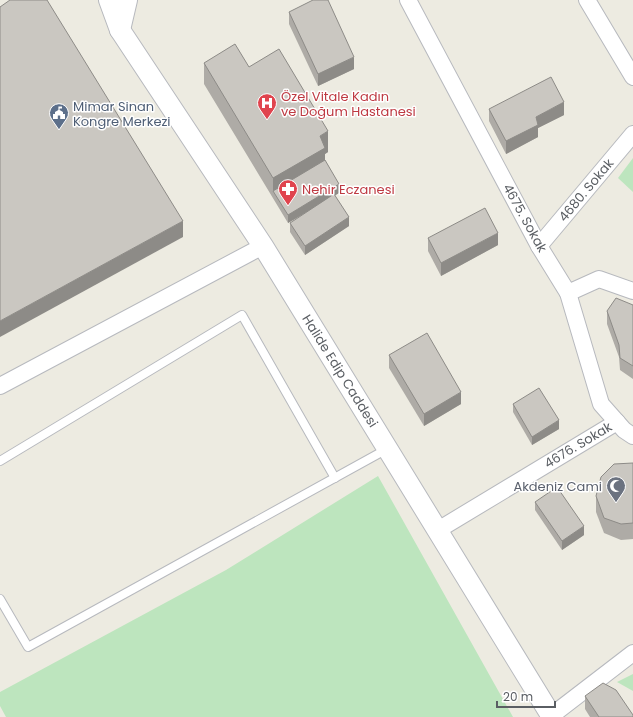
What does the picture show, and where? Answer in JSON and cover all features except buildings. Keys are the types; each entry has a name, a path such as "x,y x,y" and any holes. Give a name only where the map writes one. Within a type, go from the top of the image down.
{"street":[{"name":"Halide Edip Caddesi","path":"109,0 120,30 263,246 551,716"},
{"path":"120,30 127,0"},
{"name":"4675. Sokak","path":"408,0 539,246 568,292 601,404 624,430 633,436"},
{"path":"587,0 633,77"},
{"name":"4680. Sokak","path":"539,246 633,134"},
{"path":"0,386 263,246"},
{"path":"568,292 599,279 633,291"},
{"name":"4676. Sokak","path":"438,530 617,422"},
{"path":"551,716 633,653"}],"lane":[{"path":"0,461 242,315 335,478"},
{"path":"0,599 28,647 388,449"}],"green space":[{"path":"633,158 633,192 618,178"},
{"path":"378,476 513,717 6,717 0,706 0,692 226,570"},
{"path":"633,674 633,691 617,682"}],"place":[{"name":"Özel Vitale Kadın ve Doğum Hastanesi","path":"267,120"},
{"name":"Mimar Sinan Kongre Merkezi","path":"59,130"},
{"name":"Nehir Eczanesi","path":"288,206"},
{"name":"Akdeniz Cami","path":"616,503"}]}
